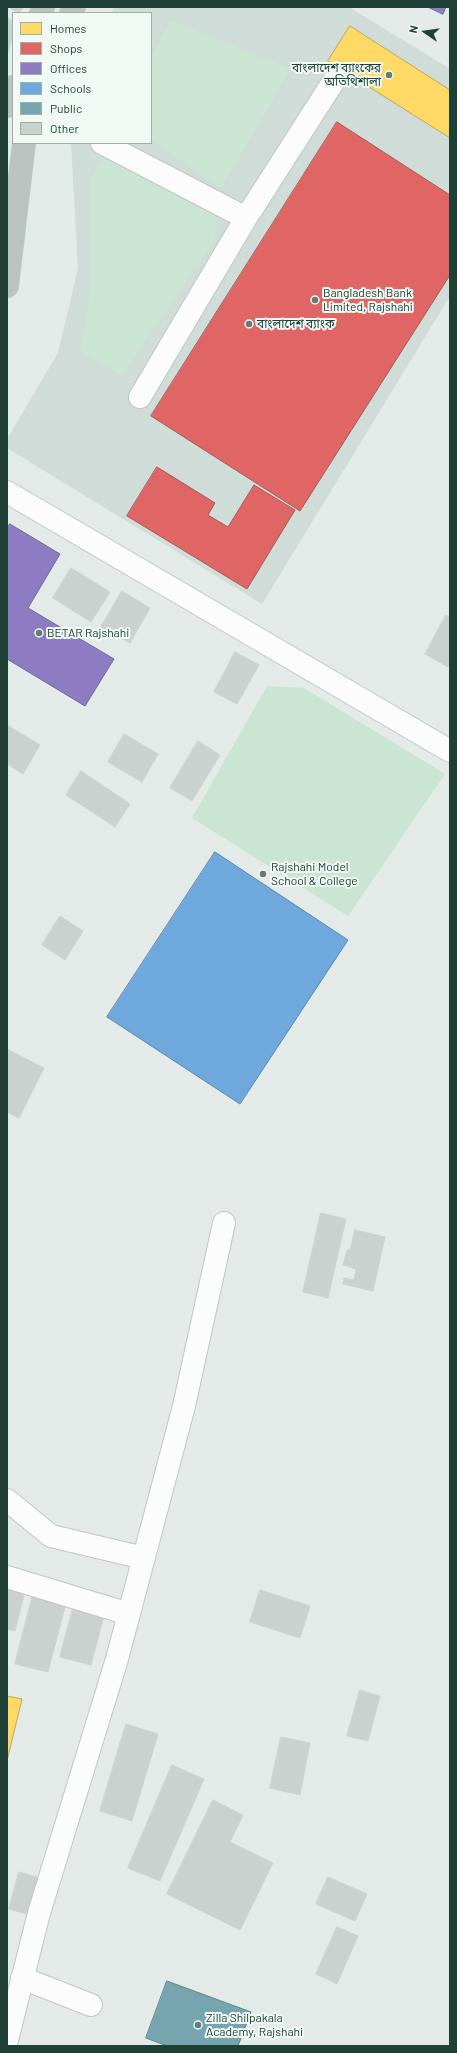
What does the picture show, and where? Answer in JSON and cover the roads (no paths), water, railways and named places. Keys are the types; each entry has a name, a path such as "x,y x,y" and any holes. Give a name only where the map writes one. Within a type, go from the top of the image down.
{"highway":[{"path":"7,106 12,90"},
{"path":"7,286 24,144"}],"street":[{"path":"140,397 246,218 335,79"},
{"path":"104,144 246,218"},
{"path":"7,492 450,751"},
{"path":"7,2040 39,1913 117,1659 144,1558 184,1406 224,1223"},
{"path":"7,1500 51,1536 144,1558"},
{"path":"7,1577 129,1614"},
{"path":"22,1978 91,2005"}],"place":[{"name":"বাংলাদেশ ব্যাংকের অতিথিশালা","path":"389,75"},
{"name":"Bangladesh Bank Limited, Rajshahi","path":"315,300"},
{"name":"বাংলাদেশ ব্যাংক","path":"249,324"},
{"name":"BETAR Rajshahi","path":"39,633"},
{"name":"Rajshahi Model School & College","path":"263,874"},
{"name":"Zilla Shilpakala Academy, Rajshahi","path":"198,2025"}]}
